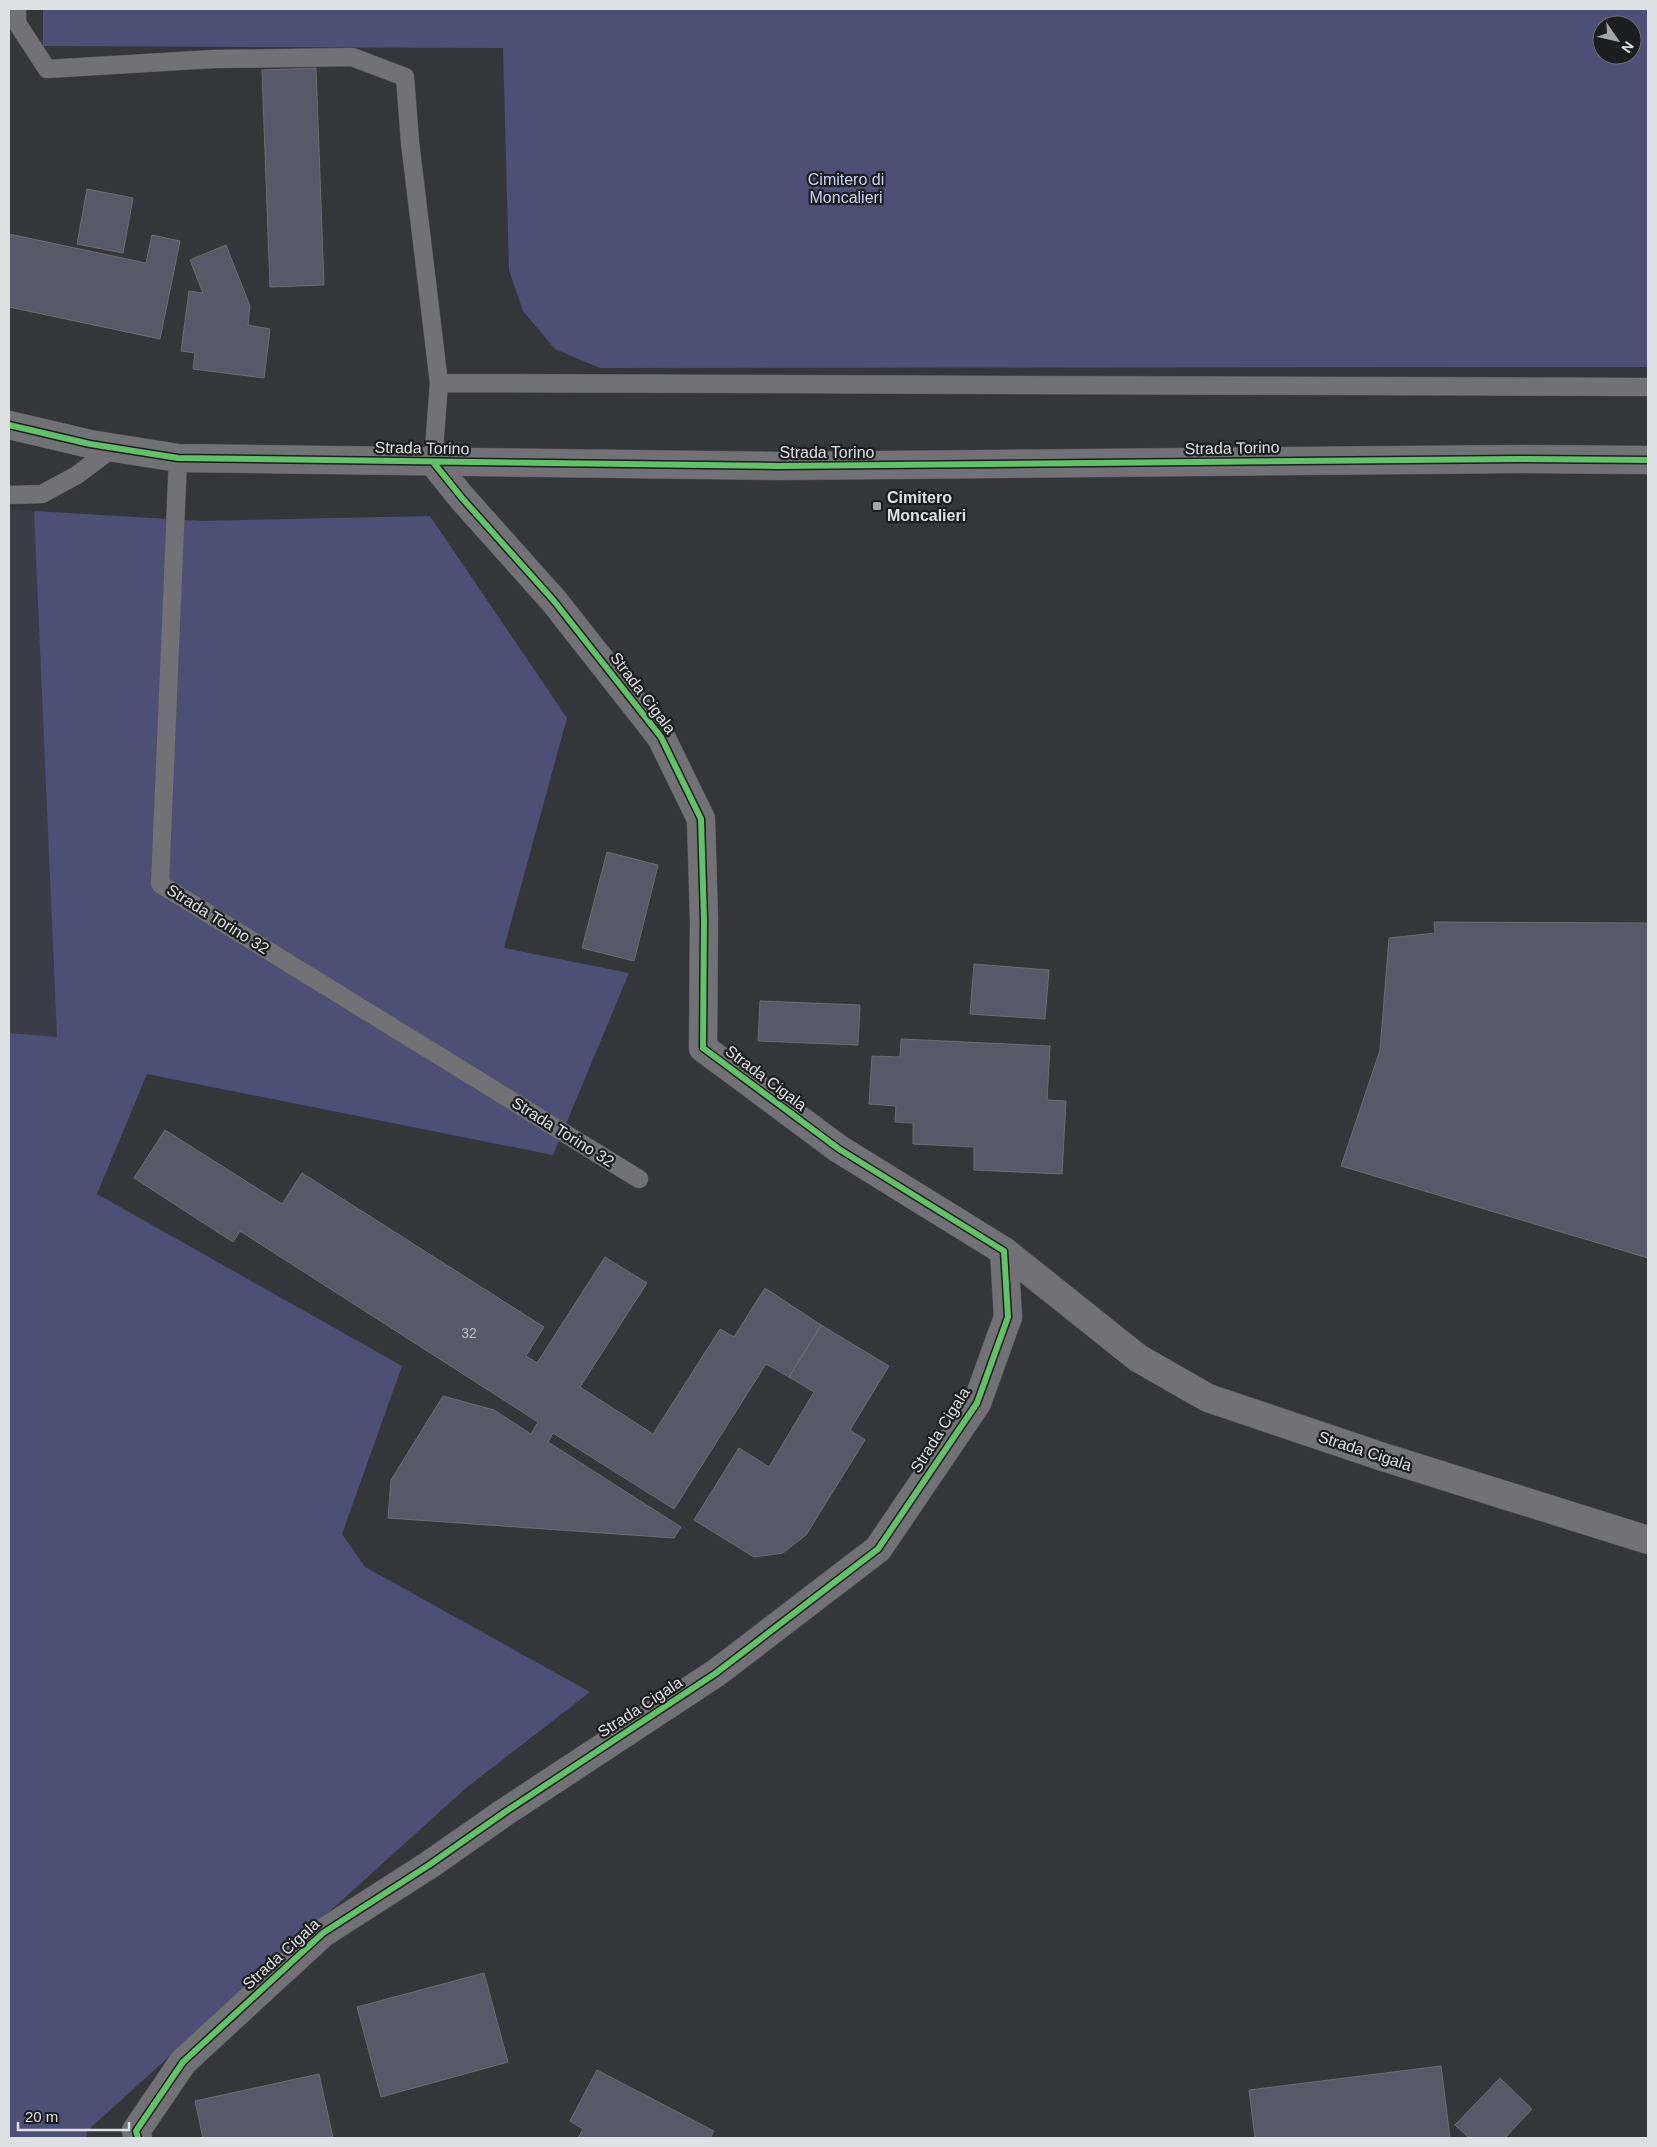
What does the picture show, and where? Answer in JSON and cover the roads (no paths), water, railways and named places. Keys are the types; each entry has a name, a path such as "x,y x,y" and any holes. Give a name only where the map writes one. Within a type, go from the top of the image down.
{"street":[{"name":"Strada Torino","path":"9,425 90,444 178,458 778,466 1520,459 1648,460"},
{"name":"Strada Cigala","path":"433,462 462,498 554,601 661,737 702,819 704,920 703,1048 839,1149 1004,1251 1138,1358 1208,1398 1383,1457 1648,1540"},
{"name":"Strada Cigala","path":"138,2138 136,2131 183,2062 323,1933 429,1865 505,1812 716,1673 878,1549 977,1403 1008,1317 1004,1251"}],"lane":[{"path":"17,9 17,23 47,69 213,59 352,57 405,77 410,142 438,383 433,462"},
{"path":"438,383 1648,387"},
{"path":"9,496 42,494 77,475 113,448"},
{"name":"Strada Torino 32","path":"178,458 160,884 640,1179"}],"place":[{"name":"Cimitero Moncalieri","path":"877,506"}],"park label":[{"name":"Cimitero di Moncalieri","path":"846,188"}]}
